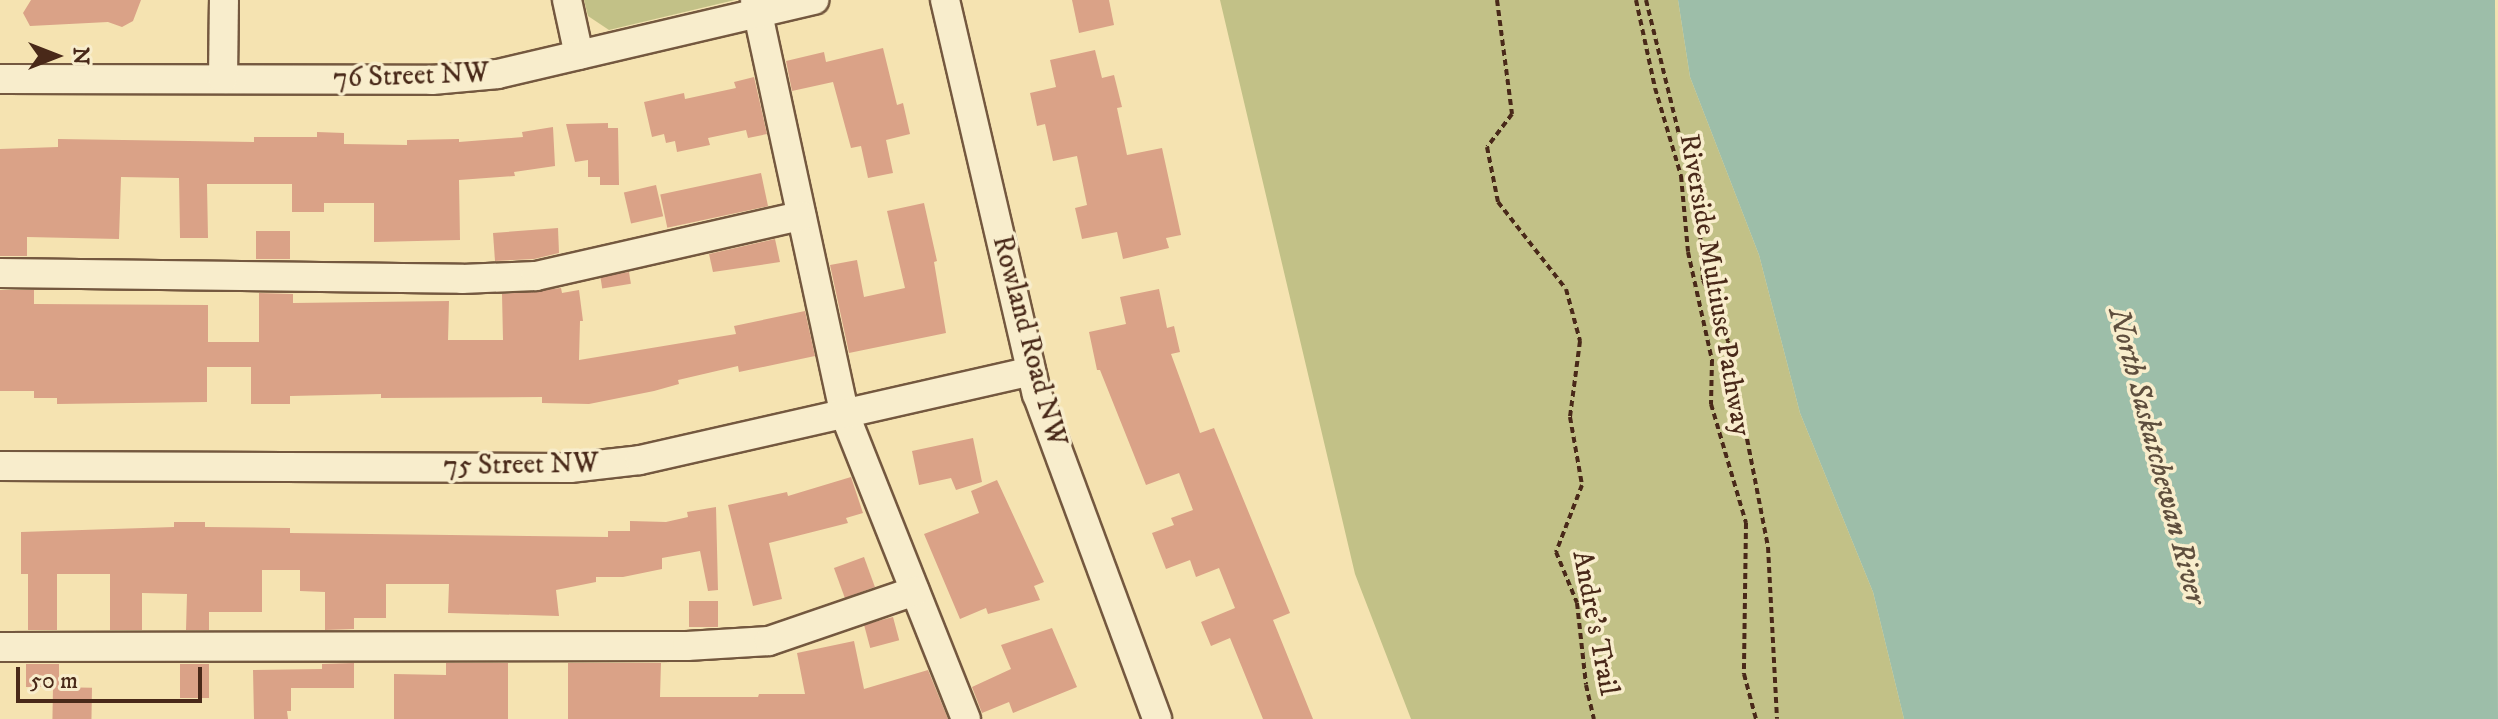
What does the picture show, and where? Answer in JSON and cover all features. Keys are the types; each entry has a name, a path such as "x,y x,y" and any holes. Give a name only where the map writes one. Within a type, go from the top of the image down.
{"street":[{"path":"223,79 224,0"},
{"path":"567,0 579,55"},
{"name":"76 Street NW","path":"0,79 432,80 498,74 756,6 814,0"},
{"name":"Rowland Road NW","path":"945,0 1031,371 1150,717"},
{"path":"756,6 845,415 966,719"},
{"path":"0,273 462,279 536,276 801,216"},
{"name":"75 Street NW","path":"0,466 570,468 640,460 1031,371"},
{"path":"0,647 687,646 769,641 915,591"}],"path":[{"name":"Andre's Trail","path":"1497,0 1512,114 1487,147 1498,202 1566,289 1580,341 1570,417 1582,485 1556,552 1577,603 1586,685 1594,719"},
{"name":"Riverside Multiuse Pathway","path":"1636,0 1655,88 1681,176 1688,252 1712,360 1711,404 1746,523 1744,674 1756,719"},
{"path":"1646,0 1699,215 1703,280 1728,341 1768,547 1777,719"}],"shaded area":[{"path":"584,0 735,0 609,30 588,16"},
{"path":"1220,0 1678,0 1690,77 1759,255 1800,413 1873,592 1904,719 1411,719 1355,574"}],"water":[{"name":"North Saskatchewan River","path":"1678,0 2495,0 2498,719 1904,719 1873,592 1800,413 1759,255 1690,77"}],"building":[{"path":"31,0 141,0 133,21 122,27 108,22 30,26 23,13"},
{"path":"1072,0 1109,0 1114,25 1079,33"},
{"path":"883,48 897,105 903,103 910,134 886,140 893,173 868,178 861,146 851,148 833,82 792,91 786,61 824,52 826,62"},
{"path":"1095,50 1102,78 1114,75 1122,107 1117,108 1127,155 1162,148 1181,235 1166,238 1169,248 1123,259 1117,232 1082,239 1075,208 1087,205 1077,156 1053,161 1045,124 1037,126 1030,93 1056,87 1050,60"},
{"path":"754,77 767,134 748,138 746,130 708,138 710,145 677,152 675,141 666,143 664,134 652,137 644,102 684,93 685,99 736,88 734,82"},
{"path":"608,123 608,128 618,128 619,185 600,185 600,177 588,177 588,160 575,162 566,124"},
{"path":"553,127 555,166 514,172 515,176 459,180 460,240 374,242 374,203 324,203 324,212 292,212 292,184 207,184 208,238 180,238 179,178 121,177 119,239 27,237 27,256 0,256 0,149 58,147 58,139 254,142 254,137 317,137 317,132 344,133 344,144 407,145 407,140 459,139 459,142 523,137 522,132"},
{"path":"761,173 768,206 667,228 660,194"},
{"path":"656,185 663,216 631,224 624,192"},
{"path":"924,203 937,261 934,262 946,333 849,353 830,265 857,260 864,297 905,288 887,211"},
{"path":"558,228 559,253 534,259 495,261 493,233"},
{"path":"256,231 290,231 290,259 256,259"},
{"path":"775,239 780,262 713,272 709,254"},
{"path":"629,272 631,284 602,288 600,277"},
{"path":"561,288 562,293 579,290 583,321 580,321 579,360 736,334 734,326 805,311 815,356 739,372 738,366 678,380 679,384 654,391 589,404 542,403 542,397 381,398 381,394 290,396 290,404 251,404 251,367 207,367 207,402 57,404 57,398 34,398 34,391 0,391 0,290 34,290 34,304 208,305 208,342 259,342 259,293 293,294 293,303 449,301 448,340 503,340 502,294"},
{"path":"1159,289 1167,328 1174,326 1180,352 1171,354 1200,433 1214,428 1290,613 1273,620 1313,719 1263,719 1230,638 1211,646 1201,622 1235,608 1219,568 1196,577 1190,560 1166,569 1152,533 1174,525 1171,518 1193,510 1179,473 1146,485 1100,370 1097,370 1089,332 1126,324 1120,297"},
{"path":"973,438 982,482 956,490 951,478 919,485 912,451"},
{"path":"851,477 863,513 846,518 848,523 769,543 782,599 753,606 728,505 787,492 788,496"},
{"path":"997,480 1044,582 1034,586 1040,600 988,614 986,608 960,619 924,534 979,513 971,491"},
{"path":"716,507 718,590 708,591 700,551 662,558 662,569 623,577 596,577 596,582 556,590 559,616 448,613 449,584 386,584 386,618 354,618 354,629 325,630 325,592 300,591 300,570 262,570 262,612 209,612 209,630 186,630 187,594 142,593 142,630 110,630 110,574 57,574 57,630 28,630 28,574 21,574 21,532 174,527 174,522 205,522 205,527 290,528 290,533 608,537 608,531 630,531 630,521 666,522 688,517 687,512"},
{"path":"864,557 875,587 845,598 834,568"},
{"path":"689,601 718,601 718,627 689,627"},
{"path":"893,617 899,640 870,648 864,625"},
{"path":"1052,628 1077,687 1013,713 1009,702 982,713 972,687 1011,669 1001,645"},
{"path":"854,641 864,689 928,670 948,719 568,719 568,663 661,663 660,697 805,694 797,653"},
{"path":"354,663 354,688 291,688 288,719 254,719 253,670 322,669 322,664"},
{"path":"446,663 508,663 508,719 394,719 394,674 446,675"},
{"path":"26,664 59,664 59,687 26,687"},
{"path":"180,664 209,664 209,698 180,698"},
{"path":"53,687 92,688 91,719 52,719"}]}
